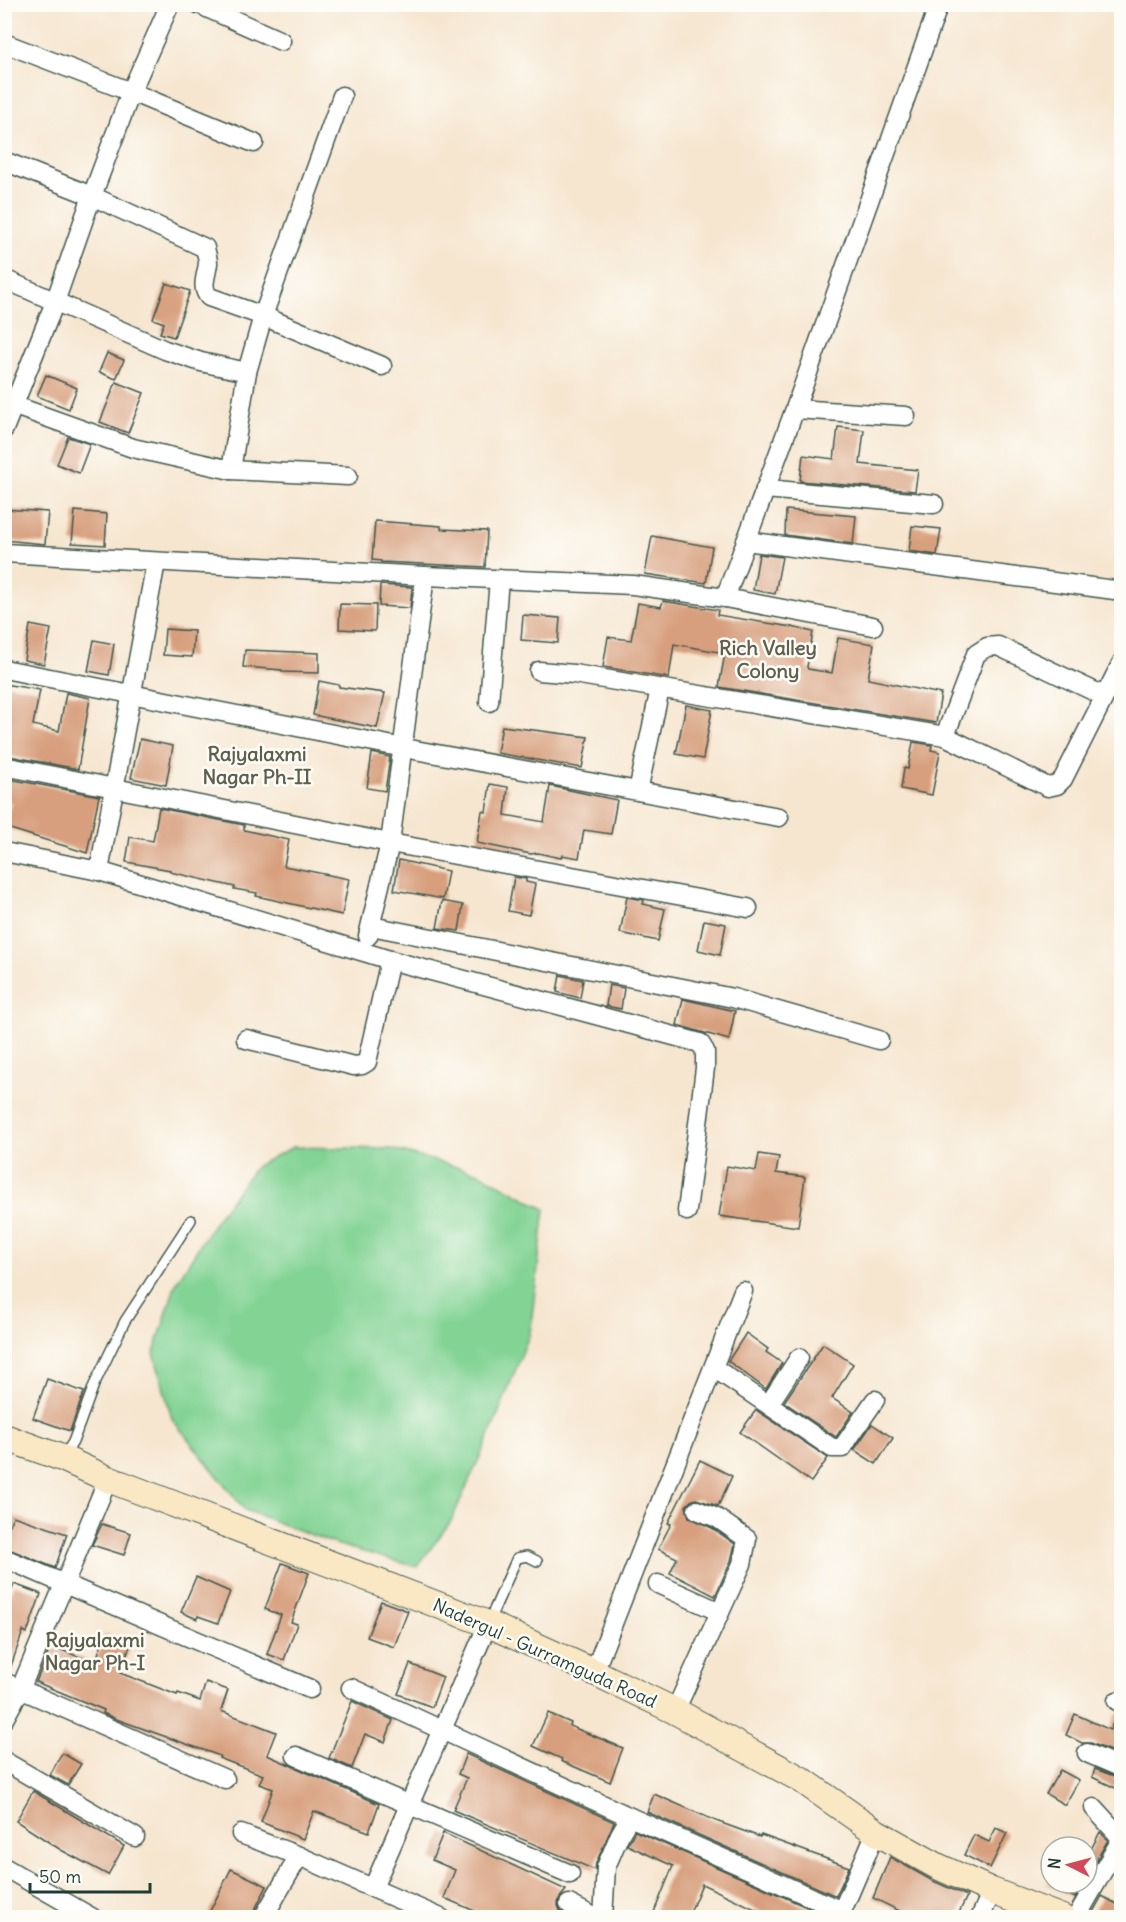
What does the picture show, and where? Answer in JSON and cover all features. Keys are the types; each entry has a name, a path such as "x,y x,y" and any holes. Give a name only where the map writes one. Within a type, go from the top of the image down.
{"main road":[{"name":"Nadergul - Gurramguda Road","path":"4,1437 488,1624 594,1672 675,1711 802,1780 876,1832 937,1866 992,1891 1062,1917"}],"street":[{"path":"4,429 9,403 55,302 131,92 170,4"},
{"path":"198,4 281,41"},
{"path":"725,598 939,4"},
{"path":"4,43 254,143"},
{"path":"231,470 247,372 263,316 342,96"},
{"path":"4,161 92,196 205,248 208,260 204,284 205,293 218,301 263,316 382,366"},
{"path":"4,279 165,350 201,362 247,372"},
{"path":"9,403 133,448 231,470 348,476"},
{"path":"795,409 906,416"},
{"path":"765,489 934,504"},
{"path":"746,541 1122,591"},
{"path":"4,553 633,585 725,598 873,626"},
{"path":"99,871 156,562"},
{"path":"364,952 390,843 425,576"},
{"path":"489,702 499,579"},
{"path":"945,736 976,654 987,647 998,646 1104,696"},
{"path":"539,671 574,674 945,736 1048,786 1057,785 1063,779 1122,662"},
{"path":"4,669 404,748 780,817"},
{"path":"638,791 660,689"},
{"path":"4,766 390,843 748,908"},
{"path":"4,852 99,871 390,960 700,1043 705,1051 705,1068 687,1211"},
{"path":"371,926 733,998 879,1040"},
{"path":"246,1039 354,1066 362,1065 367,1062 390,960"},
{"path":"594,1672 743,1291"},
{"path":"769,1404 800,1358"},
{"path":"714,1368 832,1448 842,1448 875,1400"},
{"path":"4,1719 12,1686 65,1584 108,1479"},
{"path":"675,1711 742,1564 747,1539 717,1518 697,1510"},
{"path":"4,1558 310,1689"},
{"path":"658,1584 720,1612"},
{"path":"373,1888 488,1624"},
{"path":"12,1686 225,1779"},
{"path":"351,1688 630,1817 860,1917"},
{"path":"1087,1753 1122,1768"},
{"path":"296,1755 570,1874"},
{"path":"4,1761 135,1837"},
{"path":"1076,1917 1121,1839 1094,1808"},
{"path":"603,1917 606,1867 630,1817"},
{"path":"842,1911 876,1832"},
{"path":"242,1834 441,1917"},
{"path":"263,1917 299,1856"},
{"path":"4,1867 93,1917"},
{"path":"980,1917 992,1891"},
{"path":"569,1904 597,1917"}],"lane":[{"path":"62,1458 73,1442 94,1385 125,1321 191,1221"},
{"path":"488,1624 517,1558 527,1556 537,1561"}],"green space":[{"path":"293,1147 391,1149 479,1173 545,1209 530,1333 491,1432 451,1521 417,1567 335,1544 245,1510 172,1419 154,1353 176,1283 215,1221 256,1166"}],"building":[{"path":"166,283 190,291 174,337 160,333 164,323 153,319"},
{"path":"107,353 124,360 116,379 99,372"},
{"path":"46,375 77,388 69,409 37,396"},
{"path":"116,382 144,393 128,433 100,422"},
{"path":"838,427 864,430 860,464 918,470 915,491 800,481 803,455 834,459"},
{"path":"68,437 90,444 79,473 57,464"},
{"path":"4,509 48,512 45,544 4,540"},
{"path":"786,510 856,516 853,544 785,535"},
{"path":"75,511 107,514 105,545 72,543"},
{"path":"375,521 441,526 441,529 487,531 485,567 372,560"},
{"path":"912,526 941,529 937,555 909,551"},
{"path":"652,536 712,547 706,583 645,574"},
{"path":"759,554 782,557 775,594 753,590"},
{"path":"380,585 412,587 410,608 379,606"},
{"path":"663,601 718,610 717,615 813,632 808,669 832,673 838,638 874,644 868,679 941,694 936,723 719,687 725,653 674,644 669,678 603,667 608,637 631,640 638,603 661,607"},
{"path":"340,604 376,605 375,631 339,629"},
{"path":"523,615 560,618 558,643 521,640"},
{"path":"30,625 51,629 44,664 24,660"},
{"path":"165,629 194,631 192,657 163,655"},
{"path":"94,640 114,644 109,675 88,671"},
{"path":"245,650 319,653 319,673 282,672 282,670 243,667"},
{"path":"319,681 339,685 339,687 385,693 377,728 313,715"},
{"path":"4,684 40,690 33,725 59,731 66,693 90,698 78,769 4,755"},
{"path":"686,705 712,710 703,759 676,754"},
{"path":"502,726 588,737 582,768 497,753"},
{"path":"140,739 173,746 166,785 131,778"},
{"path":"913,742 932,745 931,750 940,752 932,795 901,789 904,768 908,769"},
{"path":"372,753 390,757 385,791 367,788"},
{"path":"4,778 99,796 87,853 4,827 11,802 4,801"},
{"path":"490,784 508,787 505,815 544,822 550,786 617,800 611,834 584,830 579,858 531,854 477,843 482,811 486,812"},
{"path":"159,808 244,825 244,830 289,840 284,866 349,879 342,915 256,896 257,893 234,889 235,887 170,872 170,870 126,862 130,837 153,841"},
{"path":"399,860 448,871 443,899 394,890"},
{"path":"514,877 526,879 526,882 535,884 529,915 508,911"},
{"path":"627,897 644,900 643,904 665,909 658,941 620,933"},
{"path":"442,901 463,905 459,931 437,928"},
{"path":"704,920 726,924 720,955 698,950"},
{"path":"560,975 583,980 580,998 557,992"},
{"path":"609,985 624,988 621,1009 606,1006"},
{"path":"683,999 735,1011 729,1040 677,1025"},
{"path":"759,1154 779,1157 776,1173 805,1177 798,1227 719,1216 727,1166 756,1171"},
{"path":"746,1333 782,1363 766,1389 728,1361"},
{"path":"823,1344 853,1364 832,1398 853,1412 836,1437 784,1402"},
{"path":"47,1379 84,1392 70,1431 33,1418"},
{"path":"756,1410 828,1458 811,1482 740,1432"},
{"path":"872,1424 893,1438 876,1464 854,1450"},
{"path":"700,1460 732,1476 718,1506 696,1499 686,1506 689,1517 712,1528 735,1544 731,1561 715,1596 670,1573 677,1558 658,1549 671,1524 668,1523"},
{"path":"13,1516 67,1534 55,1568 4,1547 4,1538"},
{"path":"102,1524 131,1533 124,1555 92,1545"},
{"path":"282,1563 309,1573 291,1622 297,1624 284,1660 267,1654 281,1615 265,1609"},
{"path":"196,1577 230,1592 218,1623 198,1616 197,1619 181,1612"},
{"path":"14,1584 41,1594 27,1633 23,1631 9,1672 4,1671 4,1597 9,1598"},
{"path":"381,1601 408,1611 394,1647 367,1637"},
{"path":"105,1634 131,1643 120,1673 177,1695 178,1693 200,1701 206,1682 228,1690 221,1711 276,1732 267,1755 379,1804 369,1832 314,1811 303,1839 261,1822 273,1789 259,1784 263,1775 219,1758 220,1756 116,1719 103,1713 104,1710 36,1682 51,1646 95,1663"},
{"path":"410,1664 443,1677 432,1707 398,1694"},
{"path":"352,1701 393,1720 385,1742 365,1734 352,1768 329,1758"},
{"path":"548,1713 571,1723 570,1726 623,1748 610,1782 533,1746"},
{"path":"1117,1713 1122,1714 1122,1756 1091,1743 1082,1743 1066,1735 1075,1714 1110,1730"},
{"path":"62,1753 81,1764 68,1785 50,1775"},
{"path":"466,1754 614,1822 595,1870 453,1810 467,1778 458,1774"},
{"path":"1095,1769 1122,1779 1122,1791 1092,1777"},
{"path":"1060,1770 1079,1780 1065,1805 1046,1794"},
{"path":"33,1791 124,1846 108,1875 61,1850 16,1821"},
{"path":"654,1794 716,1821 849,1867 836,1896 647,1812"},
{"path":"996,1828 1007,1833 990,1868 964,1855 974,1835 989,1842"},
{"path":"635,1831 829,1917 772,1917 702,1884 688,1917 652,1917 673,1866 627,1845"},
{"path":"1100,1832 1108,1840 1099,1855 1099,1835"},
{"path":"443,1833 566,1890 559,1899 558,1905 560,1911 571,1917 489,1917 444,1898 455,1870 432,1860"},
{"path":"890,1857 931,1880 967,1896 957,1917 943,1917 932,1912 929,1917 900,1917 902,1912 873,1898"},
{"path":"231,1869 267,1886 251,1917 207,1917"},
{"path":"1102,1896 1122,1907 1116,1917 1103,1917 1093,1912"}],"district":[{"name":"Rich Valley Colony","path":"768,658"},
{"name":"Rajyalaxmi Nagar Ph-II","path":"257,764"},
{"name":"Rajyalaxmi Nagar Ph-I","path":"95,1650"}]}
